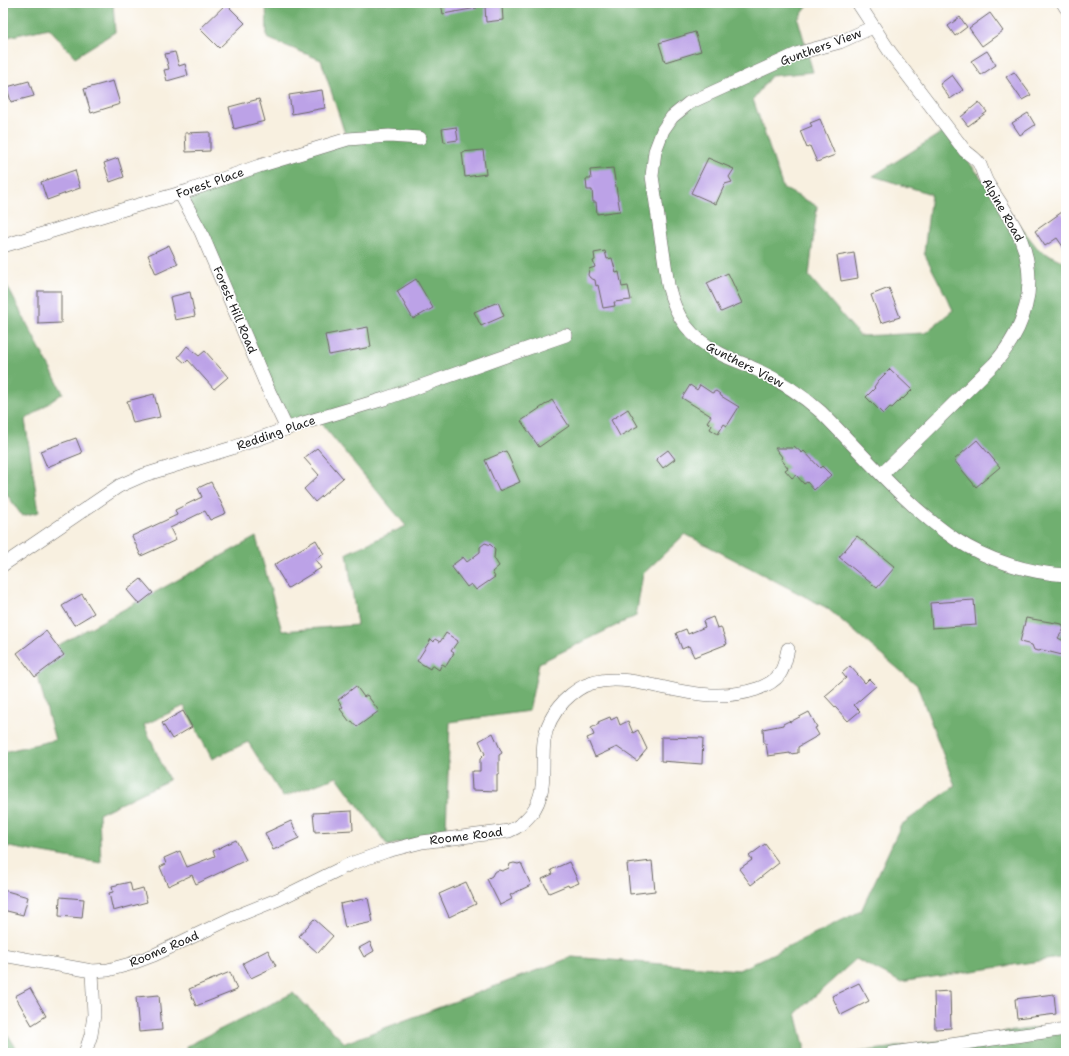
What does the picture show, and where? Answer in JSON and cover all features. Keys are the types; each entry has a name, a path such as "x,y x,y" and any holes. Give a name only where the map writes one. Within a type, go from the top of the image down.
{"street":[{"name":"Alpine Road","path":"858,3 890,52 965,151 980,164 984,180 1008,213 1021,239 1027,258 1029,272 1027,304 1023,317 1015,336 1003,354 882,474"},
{"path":"1063,3 1066,8"},
{"name":"Gunthers View","path":"874,27 840,42 799,53 689,103 672,117 663,130 655,150 652,176 668,285 672,302 680,318 693,334 705,345 722,355 778,380 807,400 821,412 911,504 956,540 985,555 1017,567 1052,574 1066,575"},
{"name":"Forest Place","path":"3,246 180,193 259,166 348,139 389,136 420,138"},
{"name":"Forest Hill Road","path":"180,193 201,232 268,389 287,429"},
{"name":"Redding Place","path":"3,565 120,486 144,475 384,399 566,335"},
{"name":"Roome Road","path":"3,955 92,971 108,970 154,955 234,917 279,899 350,864 387,851 422,842 500,833 519,827 538,804 541,795 543,786 544,742 549,722 560,706 579,688 606,680 619,680 634,681 689,693 706,695 722,696 738,694 758,689 772,682 784,667 788,649"},
{"path":"84,1053 91,1035 94,1015 92,971"},
{"path":"892,1053 1066,1029"}],"green space":[{"path":"14,3 113,3 115,32 75,57 49,28 3,38 3,6"},
{"path":"266,3 810,3 798,19 813,72 771,76 753,99 783,188 817,206 809,276 860,336 925,333 953,310 924,253 931,194 873,176 944,131 1039,250 1062,261 1066,259 1066,957 900,982 856,959 796,1013 804,1045 804,1053 188,1053 187,1046 293,993 345,1043 572,957 739,970 861,911 901,825 955,786 917,685 827,608 685,534 643,574 636,616 539,663 529,711 450,722 446,830 388,846 337,777 283,797 248,742 212,759 184,706 144,725 169,780 99,814 101,863 3,846 3,752 55,740 33,659 256,537 282,631 357,625 347,553 406,526 316,417 285,426 182,192 346,137 321,60 267,38"},
{"path":"3,278 63,393 25,420 39,512 22,516 3,489"},
{"path":"1066,1024 1066,1053 851,1053"},
{"path":"3,1028 20,1053 3,1053"}],"building":[{"path":"441,3 476,3 477,8 443,14"},
{"path":"226,4 245,23 219,48 200,29"},
{"path":"502,5 503,20 486,22 485,6"},
{"path":"990,13 1003,31 982,46 969,28"},
{"path":"960,17 967,27 955,36 948,26"},
{"path":"695,32 701,51 665,62 659,43"},
{"path":"987,51 996,65 981,75 971,61"},
{"path":"175,52 179,66 185,64 188,75 167,81 164,70 169,69 165,54"},
{"path":"1014,72 1031,95 1022,100 1006,77"},
{"path":"952,75 963,90 950,99 940,84"},
{"path":"29,81 34,96 11,102 7,87"},
{"path":"113,81 120,104 91,113 84,89"},
{"path":"322,90 325,108 292,114 289,95"},
{"path":"259,99 265,121 234,129 229,107"},
{"path":"979,102 987,112 968,126 961,117"},
{"path":"1028,113 1035,125 1020,135 1012,123"},
{"path":"820,119 835,155 817,162 810,146 807,148 800,131 812,126 810,123"},
{"path":"456,127 458,140 444,142 442,129"},
{"path":"210,132 210,151 186,152 185,133"},
{"path":"483,150 486,174 465,177 462,152"},
{"path":"118,158 124,177 110,182 104,163"},
{"path":"708,158 734,169 729,177 732,182 725,184 716,204 691,193"},
{"path":"613,168 620,211 597,214 596,202 593,202 592,190 587,190 586,179 591,179 590,170"},
{"path":"75,170 80,188 47,200 41,182"},
{"path":"1062,212 1066,219 1066,251 1057,238 1045,246 1035,231"},
{"path":"169,245 178,264 156,274 148,255"},
{"path":"605,251 607,259 612,258 616,273 619,272 622,287 628,286 631,300 614,302 615,306 603,308 598,285 596,286 595,280 590,278 588,275 589,269 595,267 593,261 595,260 594,253"},
{"path":"854,253 858,278 841,281 837,256"},
{"path":"728,273 742,303 721,312 707,283"},
{"path":"416,279 433,308 413,319 397,291"},
{"path":"889,288 900,317 881,323 871,295"},
{"path":"38,291 61,291 61,323 38,324"},
{"path":"190,292 195,316 175,320 170,297"},
{"path":"498,302 504,316 481,326 474,312"},
{"path":"368,327 371,347 329,355 325,335"},
{"path":"187,346 199,356 205,351 228,377 214,389 188,360 185,363 178,357"},
{"path":"890,369 912,390 883,414 866,397 875,388 874,387 878,381"},
{"path":"690,385 697,390 700,385 712,393 716,391 721,396 739,407 727,426 724,424 718,434 710,429 712,425 707,422 711,416 682,398"},
{"path":"154,394 160,417 133,423 127,401"},
{"path":"552,400 569,426 539,447 521,421"},
{"path":"628,409 638,426 620,436 611,420"},
{"path":"76,438 82,453 47,467 40,451"},
{"path":"977,440 1000,467 976,487 954,460"},
{"path":"794,446 802,453 804,451 820,468 822,466 831,475 814,490 807,482 804,484 796,475 792,478 785,470 788,468 775,448 792,448"},
{"path":"317,448 343,478 315,502 304,489 319,475 304,458"},
{"path":"668,450 675,459 663,468 656,459"},
{"path":"506,451 520,482 499,491 485,460"},
{"path":"211,482 226,513 210,520 205,511 170,528 176,540 141,556 132,536 177,515 175,510 202,497 198,488"},
{"path":"857,536 895,567 877,588 839,557"},
{"path":"316,540 324,554 315,559 321,568 288,588 274,565"},
{"path":"485,543 491,545 495,549 494,558 499,566 492,572 495,577 476,590 471,584 467,587 451,566 463,557 467,562 480,552 480,547"},
{"path":"141,579 153,593 139,604 127,590"},
{"path":"82,594 94,613 74,625 62,606"},
{"path":"974,600 976,625 932,628 930,603"},
{"path":"713,617 717,628 721,627 727,644 694,657 689,646 682,649 676,633 686,629 688,634 705,627 703,621"},
{"path":"1026,618 1062,624 1064,629 1058,638 1066,642 1066,656 1042,650 1034,650 1032,645 1020,642"},
{"path":"46,631 64,655 35,677 17,653"},
{"path":"446,633 458,641 451,651 454,653 446,666 442,664 439,670 432,665 430,669 417,661 431,639 434,642 435,639 440,642"},
{"path":"850,666 865,683 869,679 876,686 854,705 860,711 848,721 825,696 846,678 842,673"},
{"path":"356,686 364,697 367,695 379,711 357,727 352,721 350,722 340,709 343,707 338,700"},
{"path":"183,711 192,727 172,739 162,723"},
{"path":"809,712 817,727 815,728 819,735 798,747 798,753 768,756 766,744 764,744 763,729 783,725"},
{"path":"610,717 611,720 617,717 620,725 628,721 633,733 638,730 647,749 637,761 617,747 595,757 587,738 594,735 591,728 599,724 598,722"},
{"path":"493,733 502,753 499,755 497,791 472,790 471,772 480,771 480,759 485,754 479,741"},
{"path":"661,737 703,738 702,764 661,761"},
{"path":"352,811 353,830 315,832 313,813"},
{"path":"291,821 299,838 273,850 265,833"},
{"path":"236,840 246,860 196,884 192,875 168,886 160,867 166,864 164,858 180,851 187,867 215,856 213,851"},
{"path":"765,844 779,863 751,885 739,869 752,860 749,856"},
{"path":"652,861 655,891 630,894 627,864"},
{"path":"569,862 579,883 569,887 568,885 549,893 542,879 553,874 551,870"},
{"path":"521,863 531,885 510,895 512,899 500,905 487,879 492,876 494,872 509,868 510,864"},
{"path":"130,882 132,891 143,888 147,902 113,911 109,893 113,892 112,886"},
{"path":"466,882 476,904 449,917 439,894"},
{"path":"3,890 28,897 23,915 3,910"},
{"path":"60,897 84,899 82,918 59,916"},
{"path":"368,898 373,922 345,928 340,904"},
{"path":"314,919 333,936 318,953 299,936"},
{"path":"370,942 374,951 364,957 359,948"},
{"path":"268,950 276,966 251,978 243,963"},
{"path":"230,972 237,990 196,1006 189,989"},
{"path":"859,983 869,1001 841,1015 832,996"},
{"path":"30,988 46,1016 32,1025 15,996"},
{"path":"950,991 951,1028 935,1029 934,992"},
{"path":"1054,994 1056,1014 1017,1019 1015,999"},
{"path":"159,995 162,1030 139,1032 136,997"}]}
